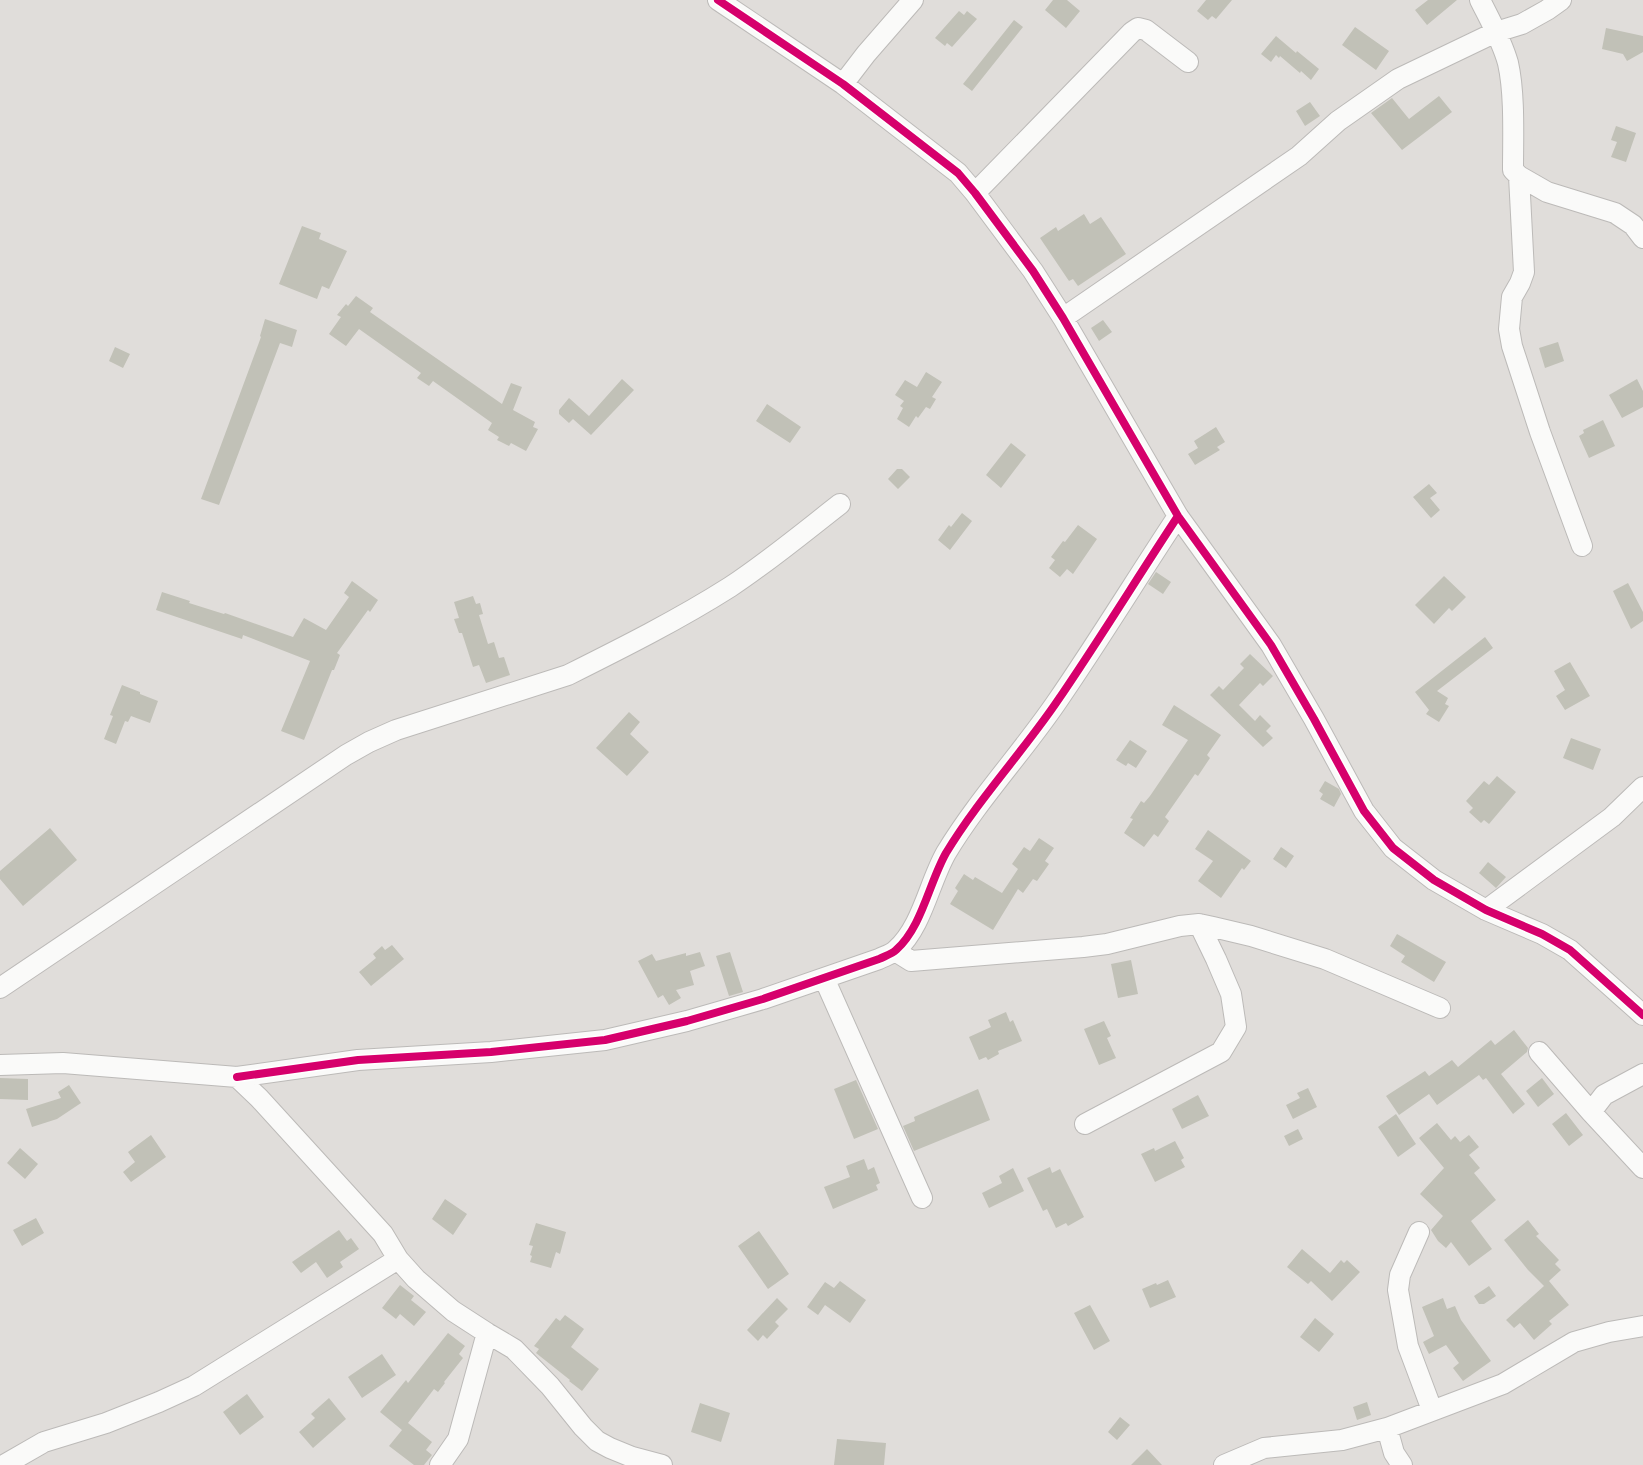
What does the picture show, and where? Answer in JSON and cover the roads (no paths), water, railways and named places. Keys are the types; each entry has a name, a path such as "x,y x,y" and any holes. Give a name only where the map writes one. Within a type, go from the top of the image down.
{"street":[{"path":"718,0 843,84 958,173 975,193 1033,271 1063,318 1178,516 1271,645 1314,719 1364,812 1393,848 1434,880 1486,910 1542,934 1570,950 1643,1015"},
{"path":"843,84 866,54 913,0"},
{"path":"1480,0 1508,62 1512,114 1513,170 1519,176 1547,192 1577,203 1615,213 1633,225 1643,238"},
{"path":"1063,318 1300,156 1338,121 1398,79 1496,32 1522,24 1561,0"},
{"path":"975,193 1138,28 1146,30 1188,62"},
{"path":"1519,176 1524,272 1512,297 1509,329 1512,346 1540,432 1582,546"},
{"path":"0,988 346,755 396,730 568,675 642,638 729,587 770,559 840,504"},
{"path":"0,1065 63,1062 237,1077 358,1060 491,1052 604,1040 688,1022 880,959 895,951 906,939 919,916 946,853 977,808 1055,704 1178,516"},
{"path":"1486,910 1612,817 1643,787"},
{"path":"895,951 911,960 1083,947 1107,944 1163,929 1199,924 1251,936 1325,959 1440,1008"},
{"path":"1085,1124 1221,1052 1236,1027 1231,994 1199,924"},
{"path":"824,978 922,1198"},
{"path":"1539,1052 1643,1168"},
{"path":"1591,1112 1604,1095 1643,1074"},
{"path":"237,1077 382,1234 398,1259 416,1279 453,1311 514,1349 550,1386 583,1427 597,1441 632,1457 662,1465"},
{"path":"1419,1232 1400,1275 1398,1290 1408,1346 1432,1410"},
{"path":"4,1465 44,1442 150,1406 194,1386 398,1259"},
{"path":"1224,1465 1264,1448 1342,1440 1387,1428 1503,1384 1574,1342 1609,1332 1643,1326"},
{"path":"440,1465 458,1440 487,1333"},
{"path":"1387,1428 1394,1453 1402,1465"}]}
